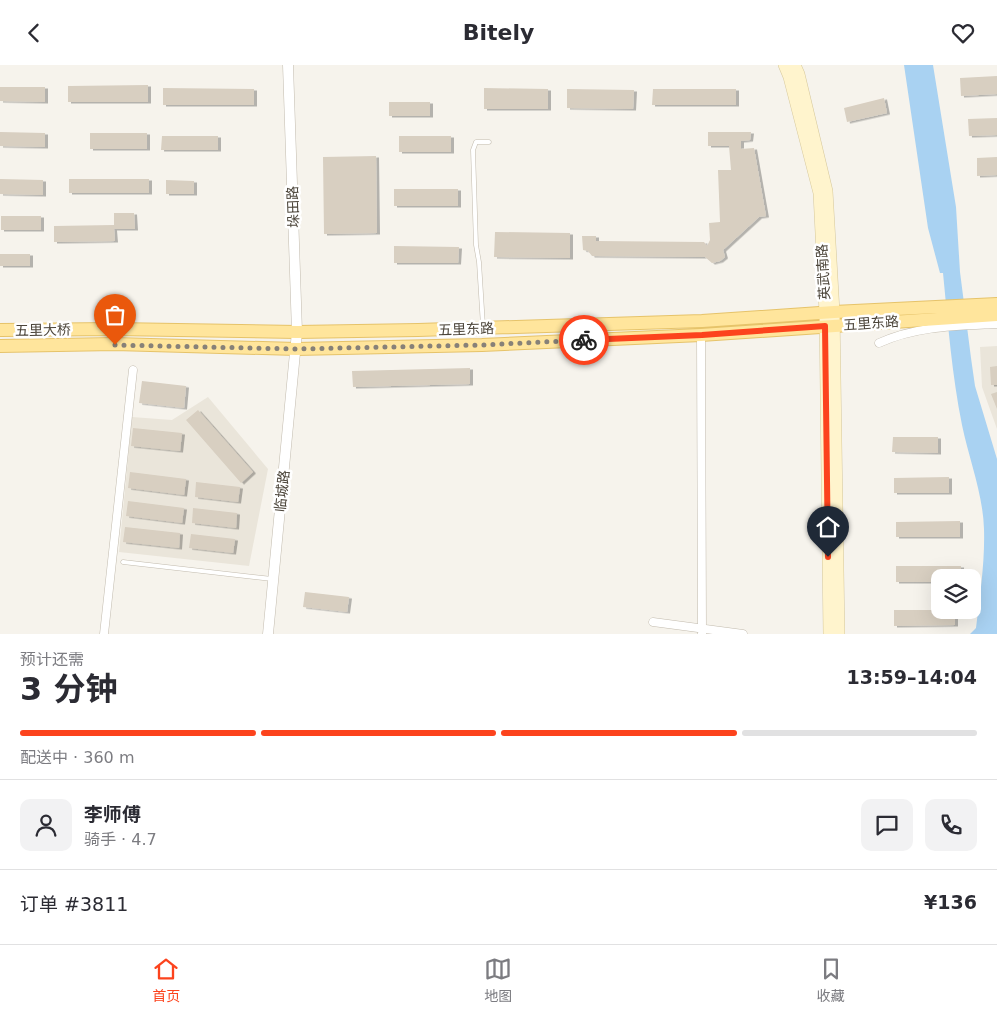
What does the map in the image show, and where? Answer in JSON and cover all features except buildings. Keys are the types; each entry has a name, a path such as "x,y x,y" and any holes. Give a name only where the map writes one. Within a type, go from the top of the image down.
{"main road":[{"name":"英武南路","path":"784,65 789,77 819,193 830,326 840,634"},
{"name":"英武南路","path":"795,65 799,74 827,191 829,312"},
{"name":"五里东路","path":"976,315 997,304"},
{"name":"五里东路","path":"115,329 297,332 702,321 829,312 997,315"},
{"name":"五里东路","path":"115,345 296,349 482,345 702,335 830,326 919,314"},
{"name":"英武南路","path":"829,634 830,326"},
{"name":"五里大桥","path":"0,330 115,329"},
{"name":"五里大桥","path":"0,346 115,345"}],"street":[{"name":"垛田路","path":"288,65 296,349"},
{"path":"879,343 895,335 976,315 997,324"},
{"path":"702,335 702,632"},
{"name":"临城路","path":"268,634 296,349"},
{"path":"104,634 133,370"},
{"path":"653,621 702,632 743,634"}],"lane":[{"path":"483,328 480,262 476,245 474,150 476,142 489,142"},
{"path":"123,562 273,579"}],"shaded area":[{"path":"997,346 997,429 982,387 980,347"},
{"path":"208,397 268,469 249,566 119,552 132,417 172,420"}],"water":[{"path":"904,65 933,65 956,207 960,272 975,386 997,459 997,634 970,634 976,628 977,619 981,619 984,554 983,516 959,406 943,273 940,273 928,228"}],"way so far":[{"path":"115,345 296,349 482,345 584,340"}],"route":[{"path":"584,340 702,335 825,326 828,557"}]}
